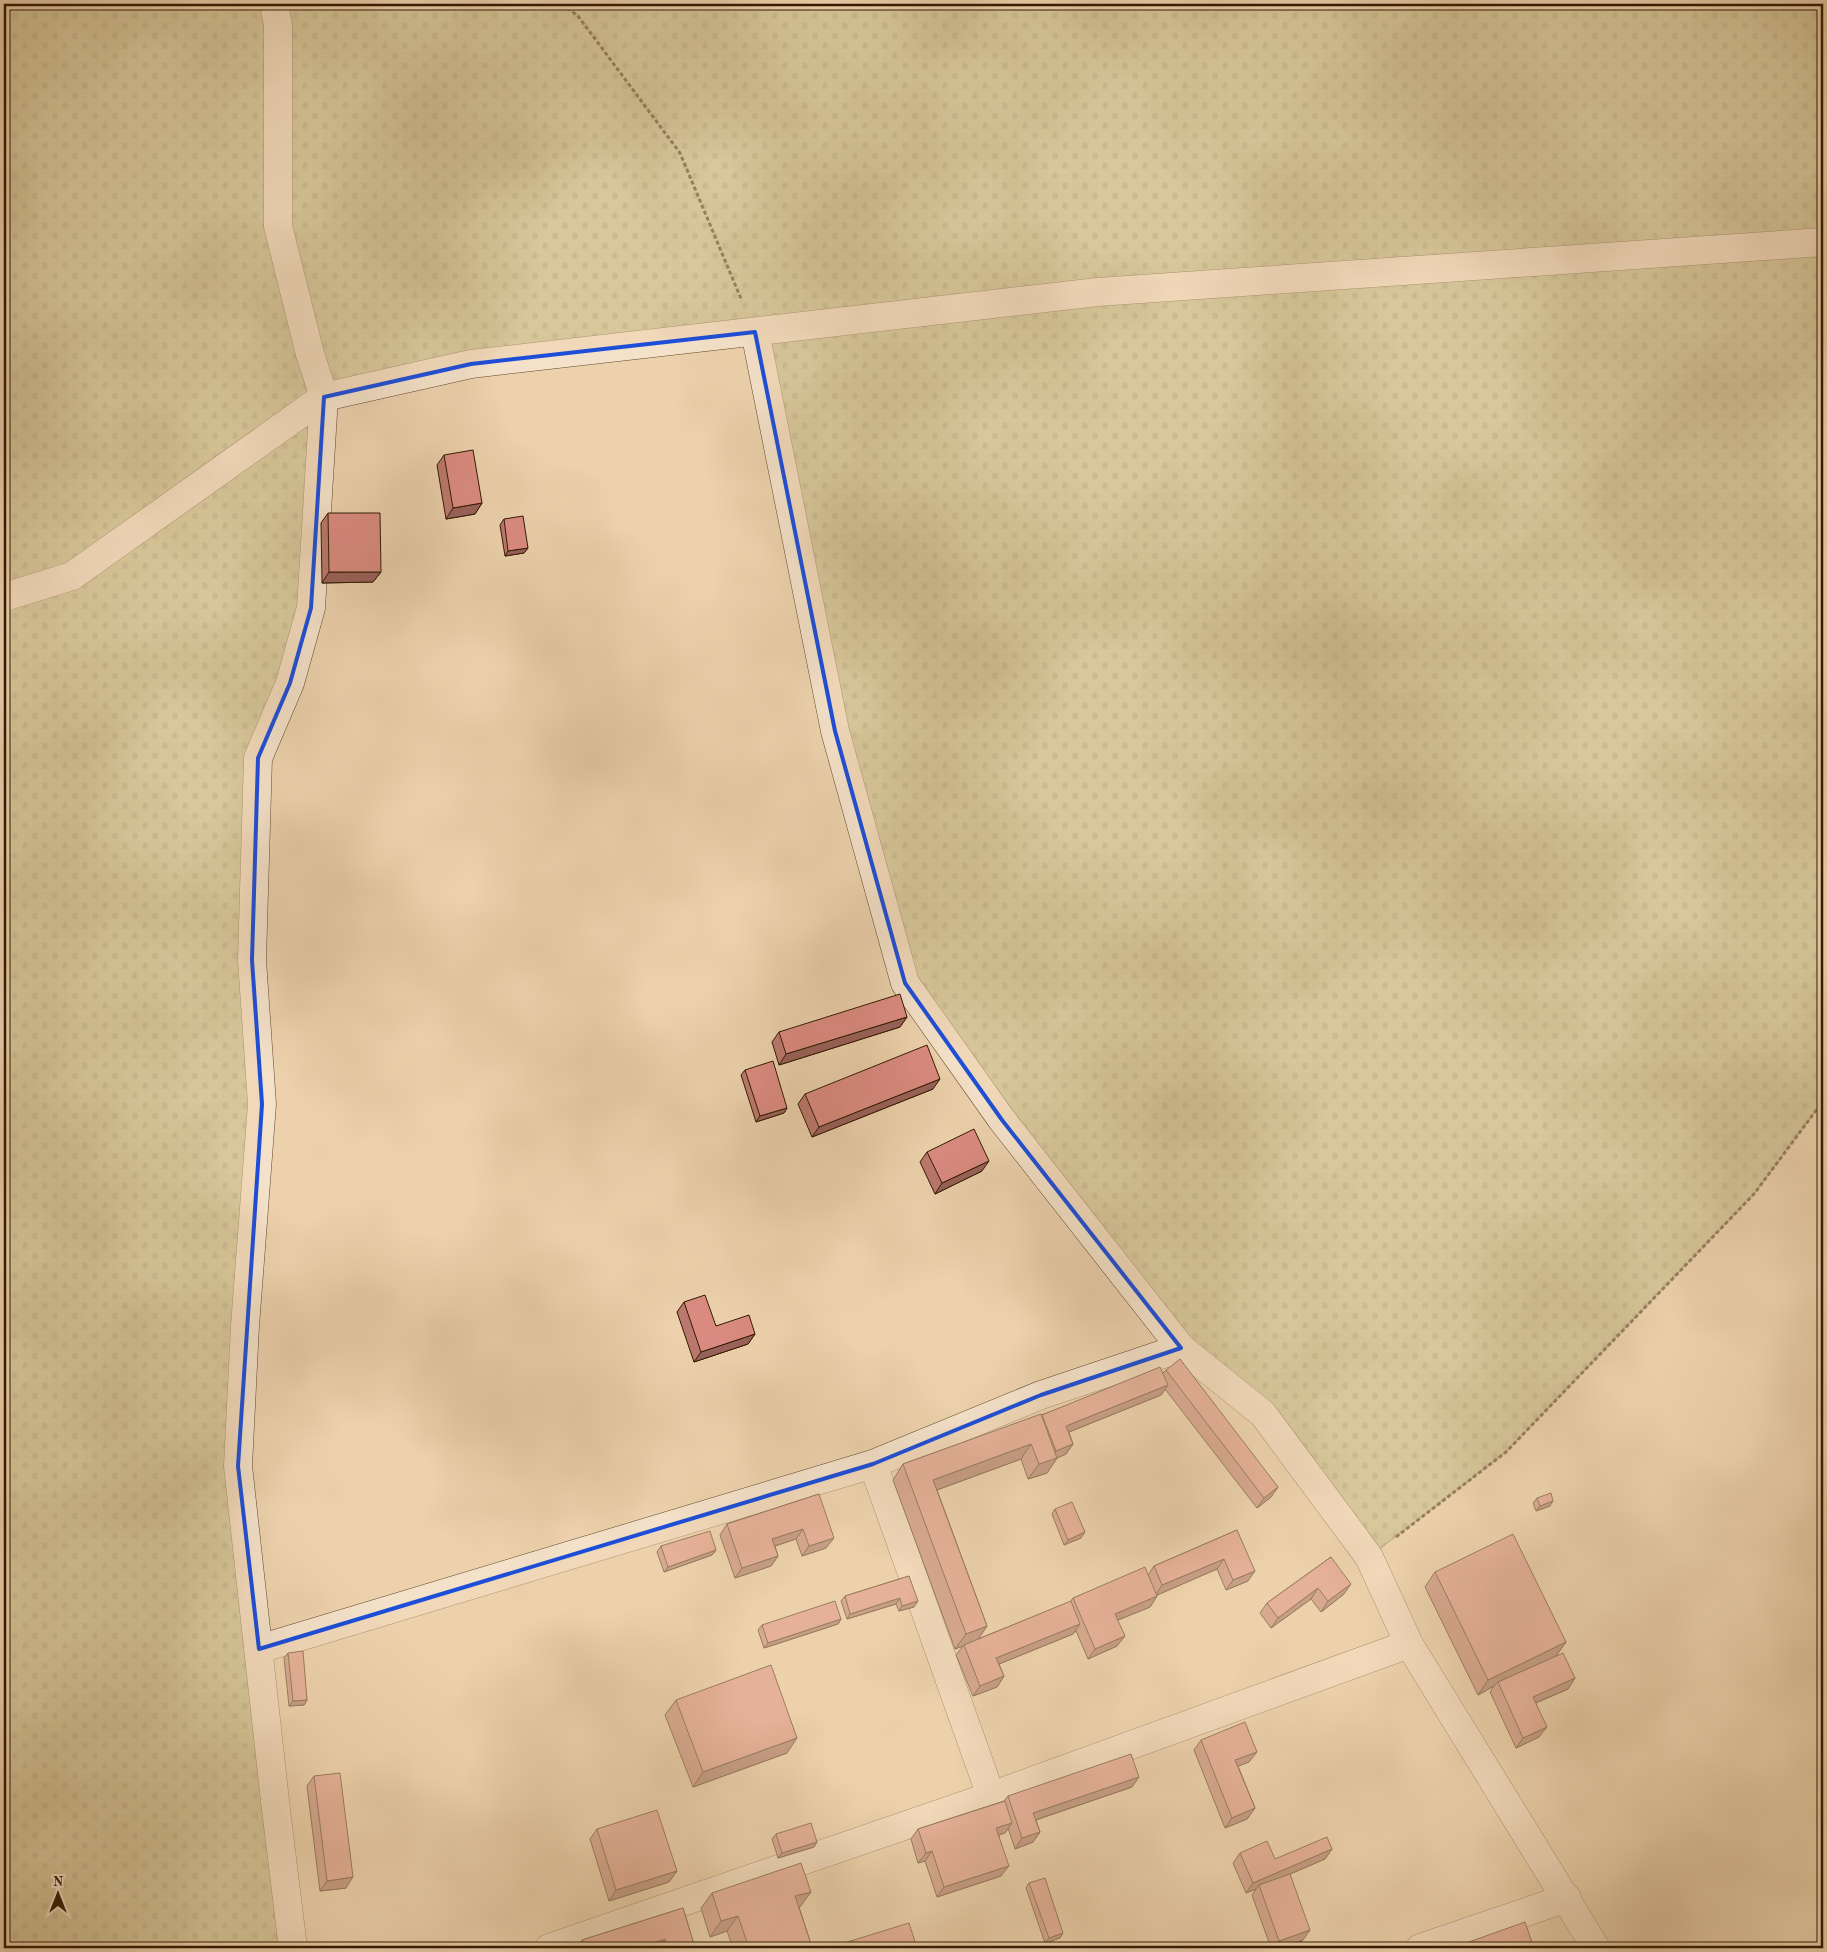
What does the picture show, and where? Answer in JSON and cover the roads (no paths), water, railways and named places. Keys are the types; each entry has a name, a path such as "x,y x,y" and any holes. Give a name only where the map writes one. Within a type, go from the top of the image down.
{"street":[{"path":"274,4 278,25 278,226 310,354 324,397 311,608 290,684 258,758 252,960 262,1104 245,1326 238,1466 293,1948"},
{"path":"4,597 72,576 324,397 471,364 1098,292 1823,242"},
{"path":"755,332 836,731 905,983 1002,1120 1181,1348 1263,1414 1369,1557 1409,1644 1596,1948"},
{"path":"259,1649 874,1464 1041,1395 1181,1348"},
{"path":"874,1464 991,1796"},
{"path":"549,1948 991,1796 1409,1644"},
{"path":"1420,1948 1567,1898"},
{"path":"1567,1898 1590,1948"}]}
